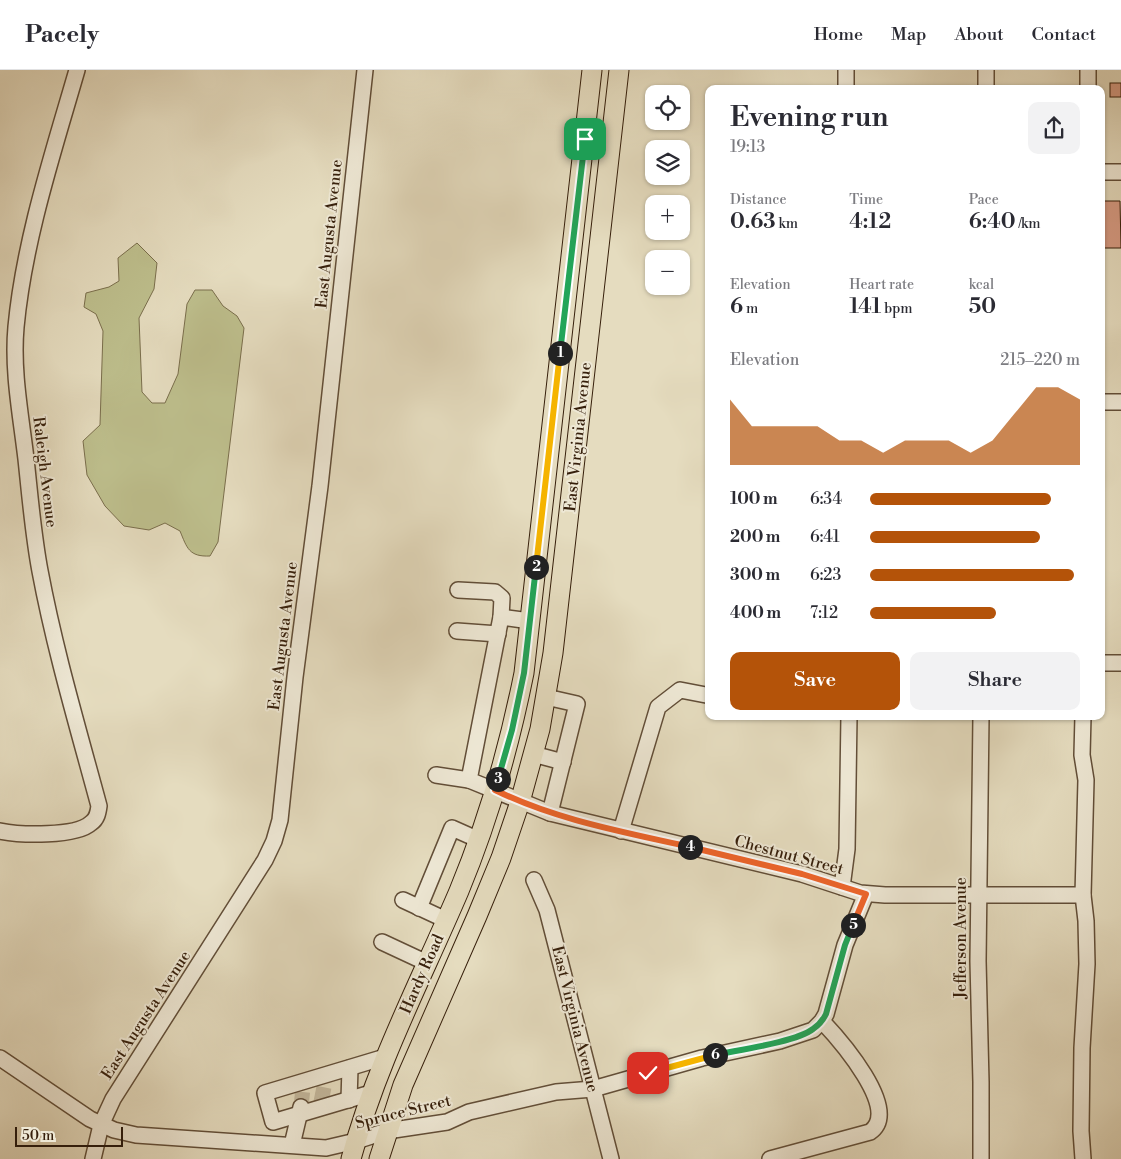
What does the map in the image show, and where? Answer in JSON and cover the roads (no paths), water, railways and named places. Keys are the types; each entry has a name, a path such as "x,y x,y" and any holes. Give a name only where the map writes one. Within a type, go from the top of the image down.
{"main road":[{"name":"East Virginia Avenue","path":"495,790 514,721 524,673 592,70"},
{"name":"East Virginia Avenue","path":"520,802 546,697 566,551 619,70"},
{"name":"Hardy Road","path":"354,1150 371,1094 385,1057 446,920 479,840 495,790"},
{"name":"Hardy Road","path":"379,1159 402,1086 501,858 520,802"}],"street":[{"name":"Raleigh Avenue","path":"0,831 32,835 86,827 98,815 99,806 69,696 40,569 19,406 15,352 19,299 27,259 42,193 77,70"},
{"name":"East Augusta Avenue","path":"93,1159 101,1125 113,1099 265,860 274,841 280,820 295,678 320,486 365,70"},
{"path":"846,70 846,85"},
{"path":"986,70 986,85"},
{"path":"1088,70 1088,85"},
{"path":"1105,172 1121,172"},
{"path":"1105,402 1121,402"},
{"path":"458,590 495,592 502,598 498,634 469,780"},
{"path":"501,617 530,621"},
{"path":"457,631 498,634"},
{"path":"1105,663 1121,663"},
{"path":"621,831 658,707 680,690 705,695"},
{"path":"546,697 577,704 550,813"},
{"path":"842,887 847,849 849,720"},
{"name":"Jefferson Avenue","path":"981,720 978,894 981,1159"},
{"path":"1083,720 1082,754 1086,790 1083,895 1087,964 1082,1048 1083,1159"},
{"path":"533,754 562,762"},
{"name":"Chestnut Street","path":"436,775 469,780 550,813 802,874 866,894 1083,895"},
{"path":"419,908 452,828 479,840"},
{"name":"East Virginia Avenue","path":"534,880 547,910 611,1159"},
{"path":"770,1159 870,1132 878,1123 877,1104 869,1083 841,1040 822,1021 826,1014 845,945 866,894"},
{"path":"403,900 446,920"},
{"path":"382,942 427,963"},
{"name":"Spruce Street","path":"0,1058 90,1119 101,1125 136,1135 354,1150 387,1131 447,1122 469,1112 556,1092 593,1089 702,1058 780,1041 813,1030 822,1021"},
{"path":"371,1094 300,1111 273,1122 265,1093 325,1079 350,1068 385,1057"},
{"path":"348,1100 350,1068"},
{"path":"292,1146 300,1111"}],"tunnel":[{"path":"321,1102 325,1082"},
{"path":"301,1107 303,1088"}]}
